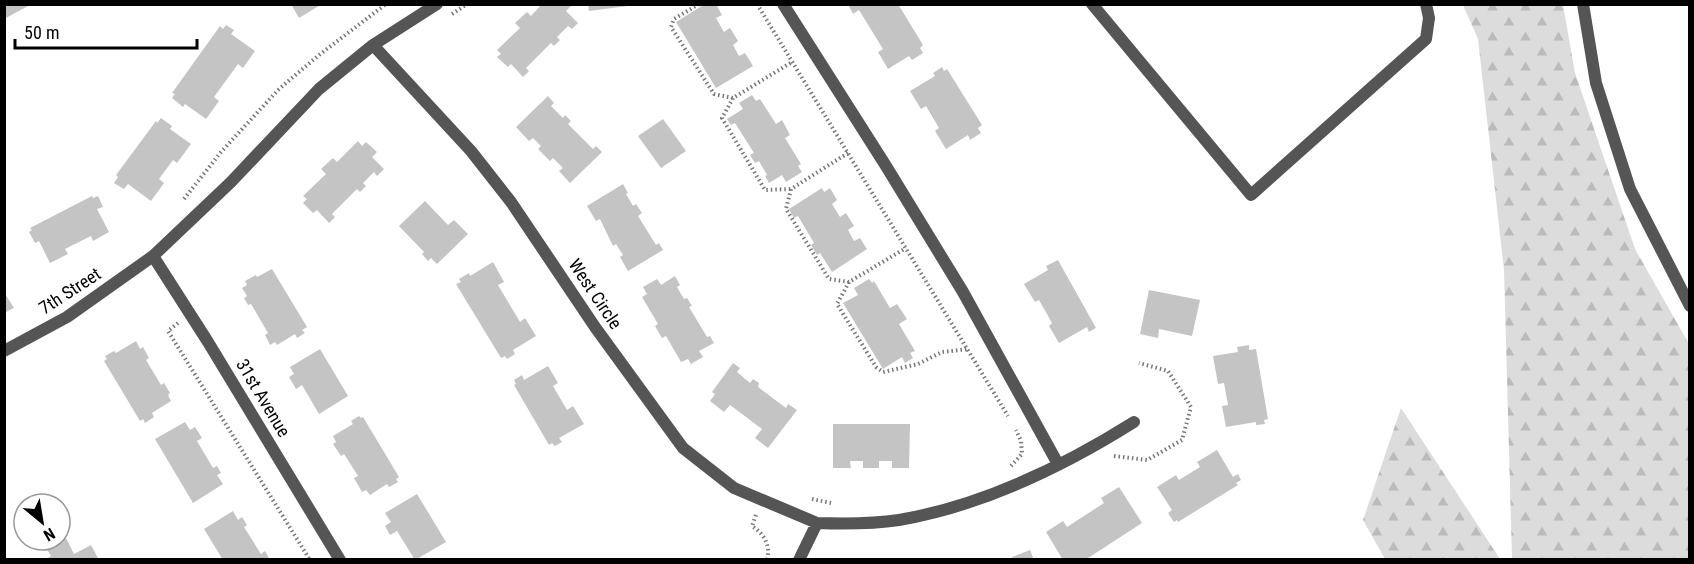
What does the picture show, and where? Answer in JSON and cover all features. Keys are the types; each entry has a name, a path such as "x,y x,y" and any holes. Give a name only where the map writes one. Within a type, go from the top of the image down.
{"street":[{"path":"153,256 231,182 319,89 373,45 437,4"},
{"path":"783,4 963,292 1058,464"},
{"path":"1092,4 1251,195 1426,39 1429,18 1426,4"},
{"path":"1583,4 1596,83 1630,189 1689,306"},
{"name":"West Circle","path":"373,45 471,151 511,202 595,327 683,448 734,488 817,524 897,520 948,510 983,498 1094,447 1134,422"},
{"name":"31st Avenue","path":"153,256 340,560"},
{"name":"7th Street","path":"4,351 67,317 153,256"},
{"path":"799,560 817,524"}],"path":[{"path":"181,202 221,152 279,89 386,4"},
{"path":"450,15 467,4"},
{"path":"699,4 674,20 671,27 714,94 733,98"},
{"path":"757,4 1014,425 1021,441 1022,454 1005,469"},
{"path":"792,62 733,98 722,118 765,190 791,189 848,153"},
{"path":"791,189 786,209 829,279 849,282"},
{"path":"906,248 849,282 837,304 876,367 884,372 918,364 942,352 968,349"},
{"path":"190,313 168,331 310,560"},
{"path":"811,499 841,506"},
{"path":"762,500 752,526 761,532 767,543 767,560"}],"green space":[{"path":"1463,5 1563,5 1575,73 1635,249 1689,344 1689,559 1512,559 1504,270 1478,39"},
{"path":"1401,408 1500,559 1385,559 1363,520"}],"building":[{"path":"4,4 32,4 4,19"},
{"path":"291,4 322,4 299,18"},
{"path":"542,4 569,4 571,6 566,11 578,23 572,29 568,26 557,37 560,40 554,46 551,43 526,68 529,71 523,77 511,64 508,67 497,57 501,54 497,50 520,28 515,23 527,12 531,16"},
{"path":"588,4 628,4 628,6 589,11"},
{"path":"705,4 716,4 722,15 716,18 724,32 730,28 738,41 733,45 739,56 745,53 753,66 716,88 676,22"},
{"path":"848,4 898,4 923,45 920,48 923,53 912,60 909,56 888,69 878,52 883,49 859,10 853,14"},
{"path":"226,25 234,30 231,34 255,51 243,68 238,64 214,97 219,101 206,119 185,104 183,107 172,98 175,94 172,93 220,26 223,29"},
{"path":"942,67 944,71 947,69 982,125 978,128 981,133 970,140 968,135 946,149 935,131 939,128 926,106 921,109 910,91 935,76 933,73"},
{"path":"752,95 756,101 760,99 776,124 782,120 790,135 785,138 801,164 798,166 802,172 786,182 782,175 769,183 759,161 755,163 750,155 754,153 735,123 731,125 727,119 743,109 739,103"},
{"path":"548,96 554,103 551,106 563,118 565,115 571,121 568,124 593,149 596,146 602,152 570,183 559,171 563,168 553,158 550,161 538,149 541,146 533,138 529,141 516,127"},
{"path":"161,118 172,126 170,129 191,144 177,163 173,160 159,179 164,183 151,201 128,184 124,189 114,183 118,177 116,175 156,121 157,123"},
{"path":"663,119 686,151 661,168 638,136"},
{"path":"358,141 362,146 366,142 377,152 372,157 384,169 377,176 374,172 363,183 366,186 360,192 357,189 332,214 335,217 329,223 317,210 313,213 303,203 307,199 303,196 326,174 321,169 333,158 337,162"},
{"path":"623,184 633,206 636,204 642,213 638,216 656,245 659,243 663,250 628,271 620,257 623,255 616,244 613,246 600,219 596,221 587,206"},
{"path":"822,188 824,192 830,188 837,200 832,204 840,217 846,213 854,226 848,230 854,241 860,238 867,249 832,272 820,253 817,255 811,245 814,243 798,216 794,218 789,209"},
{"path":"92,196 93,198 98,196 103,207 97,209 109,232 93,241 91,236 65,249 68,254 50,263 39,241 35,243 29,232 32,230 30,228"},
{"path":"425,201 448,225 454,220 468,234 437,264 431,258 428,261 422,254 424,252 399,226"},
{"path":"1058,260 1096,328 1089,332 1087,327 1059,343 1049,326 1052,323 1039,300 1035,302 1024,284 1048,270 1046,266"},
{"path":"493,262 504,282 498,285 520,322 525,318 536,336 513,350 515,354 507,359 505,356 501,358 456,284 461,282 459,279 469,273 470,276"},
{"path":"272,269 307,327 302,330 305,333 297,338 295,334 277,345 275,342 270,345 265,335 268,333 251,304 248,305 244,298 247,296 242,288 247,285 245,281"},
{"path":"675,276 680,285 677,287 684,299 687,298 692,306 689,307 707,337 710,336 714,343 699,351 703,357 691,364 688,359 681,362 666,336 662,338 655,326 658,324 642,297 647,294 643,287 657,279 661,285"},
{"path":"869,279 872,283 874,281 890,308 897,304 907,319 899,324 915,351 910,353 913,358 905,363 902,357 883,369 843,303 858,295 854,288"},
{"path":"1149,290 1200,300 1192,336 1159,329 1158,338 1140,334"},
{"path":"4,292 14,308 4,313"},
{"path":"136,341 140,349 143,347 149,358 146,360 161,385 164,383 170,393 168,395 171,401 152,413 154,417 145,423 143,419 140,421 104,361 107,359 105,356 114,351 116,353"},
{"path":"1249,345 1249,350 1256,349 1268,419 1264,420 1265,424 1256,425 1256,422 1226,427 1222,406 1228,405 1224,383 1218,384 1213,356 1238,352 1237,347"},
{"path":"320,349 348,396 319,414 302,385 296,389 289,377 294,374 290,367"},
{"path":"733,363 740,368 737,372 750,383 753,379 759,383 758,387 786,408 788,404 797,410 768,448 755,438 762,429 730,405 724,412 710,401 715,394 712,392"},
{"path":"548,366 558,383 553,386 567,410 573,406 584,424 559,438 562,442 555,446 552,443 549,445 514,385 516,384 514,380 522,375 524,380"},
{"path":"359,416 363,417 399,477 396,479 398,482 389,487 387,484 370,495 366,490 362,492 354,478 358,476 344,454 341,456 333,444 336,442 333,436 353,424 351,421"},
{"path":"185,422 190,430 195,427 202,438 197,441 213,468 217,466 221,473 217,475 223,484 193,503 155,439"},
{"path":"833,424 910,424 909,468 892,468 892,461 879,461 879,468 863,468 863,461 850,461 851,468 833,468"},
{"path":"1217,450 1233,477 1238,474 1241,480 1236,483 1238,485 1178,522 1177,520 1174,522 1168,513 1172,510 1157,487 1176,475 1179,480 1200,467 1197,462"},
{"path":"1119,487 1142,523 1085,560 1063,560 1046,532 1063,521 1067,527 1104,503 1101,498"},
{"path":"417,494 446,542 415,560 397,531 390,535 385,526 391,522 385,513"},
{"path":"233,511 238,520 242,517 247,525 244,527 261,554 265,551 270,560 223,560 204,529"},
{"path":"91,545 99,560 45,560 51,556 48,552 72,552 72,550 74,554"},
{"path":"1030,550 1034,560 1013,560 1012,557"}]}
